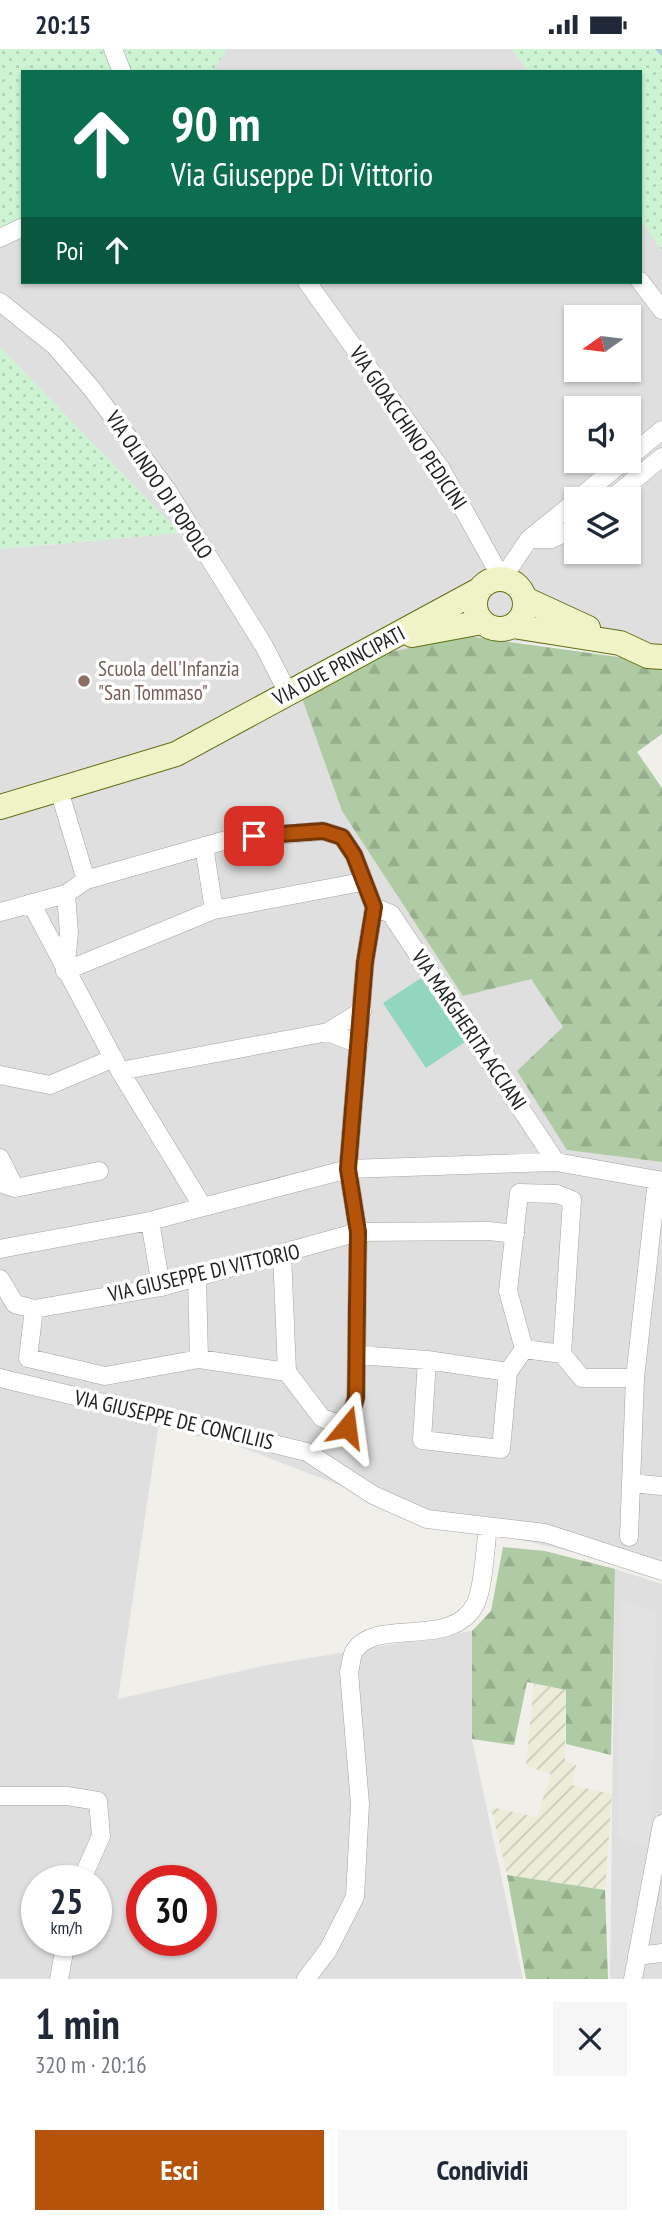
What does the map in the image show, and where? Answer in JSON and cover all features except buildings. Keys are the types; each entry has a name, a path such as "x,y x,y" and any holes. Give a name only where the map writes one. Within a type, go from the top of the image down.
{"street":[{"path":"113,49 121,70"},
{"path":"0,238 21,228"},
{"name":"VIA GIOACCHINO PEDICINI","path":"308,284 440,469 502,579"},
{"path":"642,284 662,310"},
{"name":"VIA OLINDO DI POPOLO","path":"0,302 55,346 92,389 151,468 264,646 288,693"},
{"path":"641,447 662,430"},
{"path":"626,487 662,457"},
{"path":"593,487 610,473"},
{"path":"502,579 529,539 564,511"},
{"path":"529,539 552,539 564,533"},
{"path":"482,622 475,606 479,590 493,579 502,579 515,583 525,599 648,656 662,657"},
{"name":"VIA DUE PRINCIPATI","path":"0,807 176,754 479,590"},
{"path":"513,626 522,616 525,599"},
{"path":"387,639 482,622 496,629 513,626 620,643"},
{"path":"59,790 86,880"},
{"path":"0,912 66,894 86,880 230,839 323,831 342,837 354,855 362,882 374,907 348,1169 358,1232 356,1398 347,1427 322,1418 287,1372 282,1254"},
{"path":"204,846 214,910"},
{"path":"65,971 214,910 362,882"},
{"path":"65,971 69,933 66,894"},
{"path":"32,903 65,971 117,1065 202,1207"},
{"name":"VIA MARGHERITA ACCIANI","path":"374,907 391,914 556,1162"},
{"path":"0,1075 50,1085 117,1065 328,1032 362,1011"},
{"path":"328,1032 359,1044"},
{"path":"0,1158 7,1186 99,1171"},
{"path":"0,1249 150,1221 348,1169 556,1162 660,1180 635,1378 629,1537"},
{"path":"524,1349 508,1291 519,1193 557,1194 572,1200 562,1354"},
{"path":"150,1221 161,1287"},
{"name":"VIA GIUSEPPE DI VITTORIO","path":"34,1309 161,1287 358,1232 489,1231 515,1234"},
{"path":"197,1277 199,1359"},
{"path":"0,1279 15,1304 34,1309 29,1358 105,1376 199,1359 287,1372"},
{"path":"524,1349 562,1354 582,1378 635,1378"},
{"path":"427,1360 422,1440 501,1449 508,1372 524,1349"},
{"path":"357,1355 427,1360 508,1372"},
{"name":"VIA GIUSEPPE DE CONCILIIS","path":"0,1378 307,1453 373,1495 427,1519 545,1533 662,1571"},
{"path":"631,1483 662,1486"},
{"path":"306,1979 328,1950 355,1897 360,1804 349,1672 354,1651 370,1638 434,1630 460,1622 476,1603 488,1527"},
{"path":"0,1796 67,1796 98,1801 101,1836 88,1865"},
{"path":"633,1979 662,1824"},
{"path":"637,1956 662,1952"},
{"path":"59,1979 63,1956"}],"shaded area":[{"path":"227,49 512,49 528,70 213,70"},
{"path":"21,217 21,284 642,284 642,222 662,250 662,657 467,636 531,979 564,1027 567,1150 662,1162 662,1572 427,1519 160,1416 118,1699 262,1666 472,1631 472,1739 523,1979 0,1979 0,549 179,533 0,347 0,229"},
{"path":"615,1569 662,1584 662,1979 610,1979"},
{"path":"621,1601 656,1611 652,1812 648,1848 617,1837"}],"green space":[{"path":"0,49 227,49 213,70 21,70 21,217 0,229"},
{"path":"512,49 662,49 662,250 642,222 642,70 528,70"},
{"path":"0,347 180,533 0,549"},
{"path":"467,636 662,663 662,734 637,752 662,788 662,1162 567,1150 517,1071 563,1027 531,979 463,996 342,811 302,698 386,653"},
{"path":"421,978 465,1042 426,1068 383,1003"},
{"path":"503,1547 545,1551 615,1569 611,1755 566,1744 566,1690 527,1682 514,1745 472,1739 472,1631 491,1611"},
{"path":"534,1684 566,1690 565,1761 576,1765 572,1785 612,1794 605,1890 507,1875 491,1807 537,1817 551,1774 526,1766"},
{"path":"507,1875 605,1890 608,1979 526,1979"}],"waterway":[{"path":"658,49 662,53"}],"place":[{"name":"Scuola dell'Infanzia \"San Tommaso\"","path":"84,681"}],"route":[{"path":"254,836 323,831 342,837 354,855 362,882 374,907 365,962 348,1169 358,1232 356,1398 347,1427"}]}
